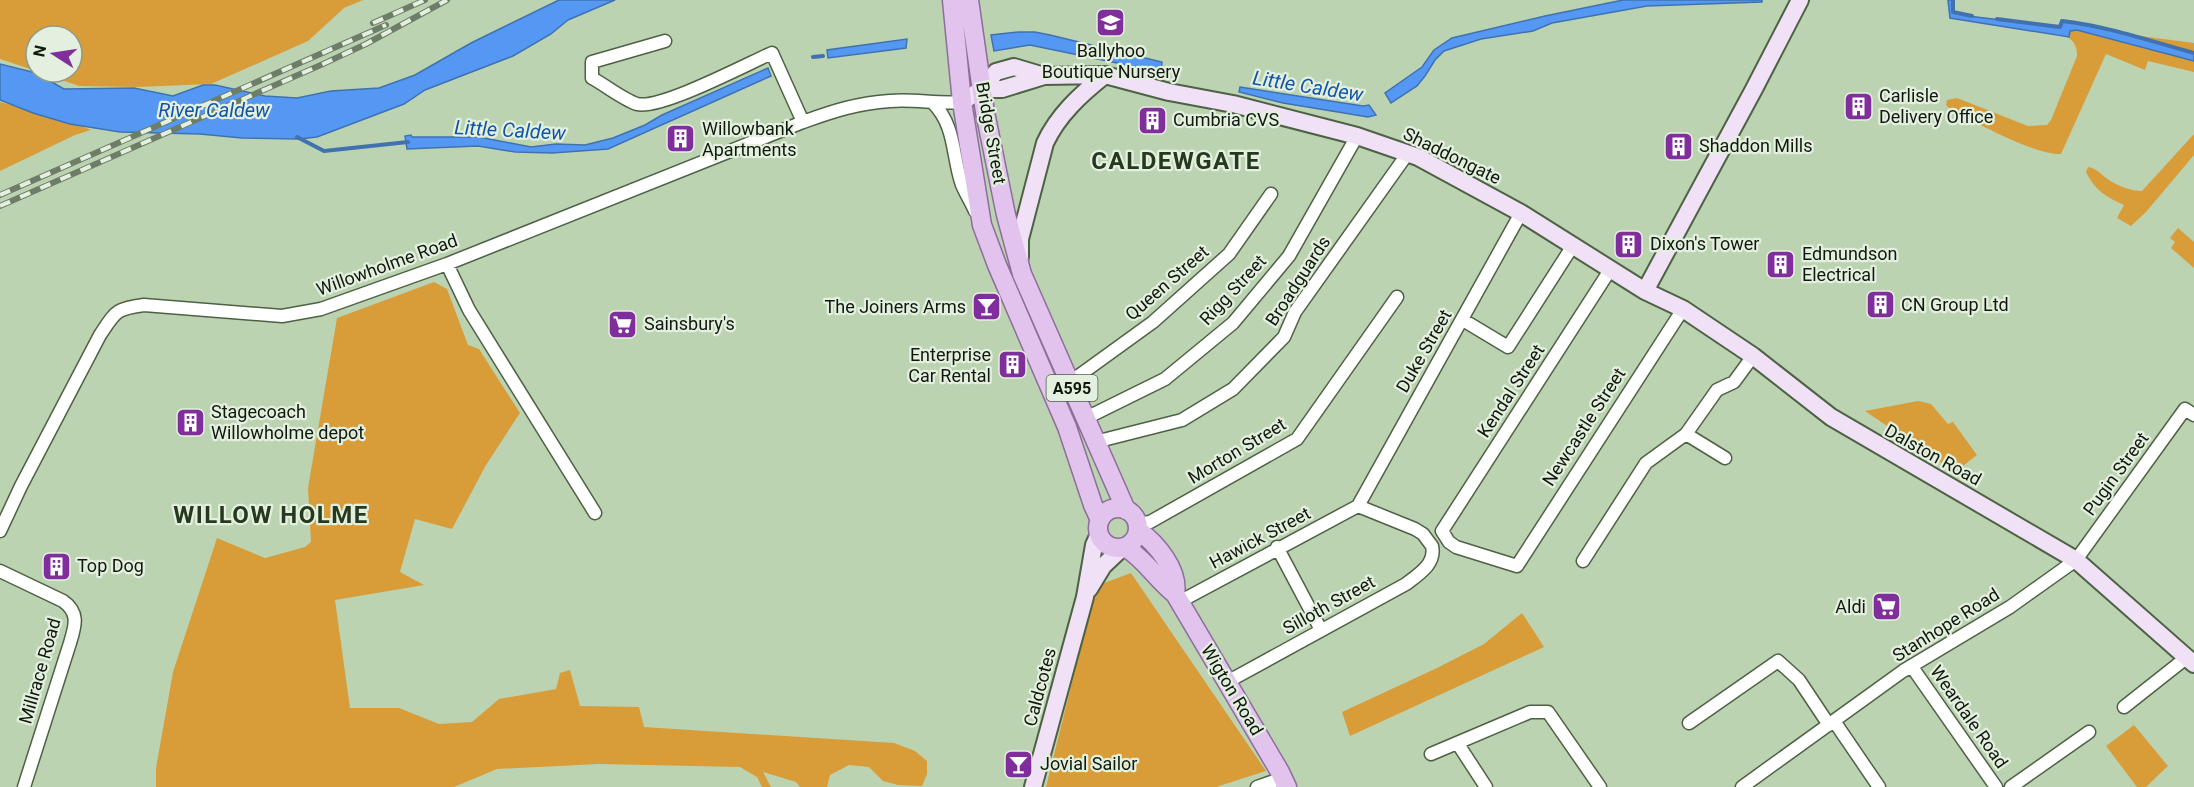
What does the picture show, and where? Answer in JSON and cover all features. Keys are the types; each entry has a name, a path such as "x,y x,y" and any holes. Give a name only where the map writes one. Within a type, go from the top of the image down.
{"main road":[{"name":"Bridge Street","path":"952,0 962,102 982,225 1067,427 1100,527"},
{"name":"Bridge Street","path":"969,0 982,89 1006,215 1020,265"},
{"path":"1645,291 1800,0"},
{"name":"Shaddongate","path":"962,102 982,89 996,72 1014,67 1044,76 1105,75 1169,92 1233,104 1357,136 1408,153 1521,213 1645,291"},
{"path":"1020,265 1020,239 1045,143 1051,130 1068,108 1083,92 1105,75"},
{"name":"A595","path":"1020,265 1095,442 1134,521"},
{"name":"Dalston Road","path":"1645,291 1683,309 1753,356 1831,417 1863,437 2076,560 2192,661"},
{"path":"1120,508 1134,521 1134,540 1123,548 1111,547 1106,543 1100,527 1108,511 1120,508"},
{"name":"Wigton Road","path":"1134,521 1153,541 1170,568 1177,582 1177,598"},
{"name":"Caldcotes","path":"1033,787 1084,597 1094,545 1100,527"},
{"name":"Caldcotes","path":"1084,597 1103,567 1123,548"},
{"name":"Wigton Road","path":"1123,548 1134,552 1177,598 1285,783"}],"street":[{"path":"665,41 592,62 592,78 637,104 647,104 674,97 772,53 803,122"},
{"name":"Willowholme Road","path":"0,531 100,335 113,315 123,308 144,305 282,316 321,309 447,264 848,106 892,101 962,102"},
{"name":"Bridge Street","path":"933,103 942,112 950,128 962,185 982,225"},
{"name":"Rigg Street","path":"1086,418 1165,380 1233,323 1289,256 1357,136"},
{"name":"Broadguards","path":"1095,442 1182,420 1233,389 1284,337 1295,312 1408,153"},
{"name":"Queen Street","path":"1070,382 1153,322 1229,254 1271,194"},
{"name":"Duke Street","path":"1358,506 1521,213"},
{"path":"1463,320 1508,347 1572,247"},
{"path":"447,264 469,310 595,513"},
{"name":"Kendal Street","path":"1446,536 1610,270"},
{"name":"Morton Street","path":"1134,521 1150,522 1297,439 1397,297"},
{"name":"Newcastle Street","path":"1446,536 1456,547 1517,566 1683,309"},
{"path":"1582,561 1646,464 1686,434 1717,390 1734,382 1753,356"},
{"name":"Pugin Street","path":"2076,560 2189,412"},
{"path":"1686,434 1725,458"},
{"path":"1358,506 1415,529 1423,534 1432,546 1446,536"},
{"name":"Hawick Street","path":"1177,598 1225,576 1358,506"},
{"name":"Silloth Street","path":"1227,682 1406,584 1426,569 1433,553 1432,546"},
{"path":"1277,547 1321,630"},
{"name":"Stanhope Road","path":"1742,787 1912,667 2016,603 2076,560"},
{"name":"Millrace Road","path":"0,571 63,601 71,607 74,614 75,625 70,643 24,787"},
{"path":"2124,707 2192,661"},
{"path":"1689,723 1778,662 1799,680 1879,787"},
{"name":"Weardale Road","path":"1912,667 1996,787"},
{"path":"1431,754 1530,712 1548,712 1600,787"},
{"name":"Weardale Road","path":"2011,787 2090,732"},
{"path":"1458,744 1486,787"},
{"path":"1257,787 1285,783"}],"shaded area":[{"path":"0,0 363,0 344,8 308,41 211,84 137,87 73,84 84,84 84,24 24,24 24,67 0,59"},
{"path":"2087,29 2194,43 2194,72 2148,61 2145,70 2106,54 2061,154 2022,144 1952,111 1946,105 1947,100 1957,98 2028,126 2047,125 2077,56 2074,43 2063,35 2072,30"},
{"path":"0,102 58,117 91,130 75,135 0,171"},
{"path":"2194,134 2194,155 2146,212 2131,226 2117,218 2124,205 2102,193 2086,172 2088,167 2091,168 2116,184 2142,191"},
{"path":"2178,228 2194,242 2194,268 2171,248 2175,242 2170,238"},
{"path":"434,282 447,289 468,345 479,349 520,413 486,465 452,529 415,519 400,572 424,585 335,600 350,708 399,708 439,724 472,722 499,699 556,689 560,673 570,670 580,706 639,707 644,727 894,743 915,751 927,761 927,774 922,786 898,785 883,781 869,767 849,765 830,775 827,787 800,787 796,782 763,772 771,787 762,787 757,777 740,767 599,764 497,769 454,787 156,787 156,768 173,672 217,538 265,558 305,547 311,542 308,488 337,318"},
{"path":"1918,401 1931,404 1948,424 1953,422 1977,455 1955,472 1865,411"},
{"path":"1131,573 1266,771 1216,787 1046,787 1096,586"},
{"path":"1522,613 1544,647 1350,736 1342,712 1484,644"},
{"path":"2134,725 2168,766 2146,787 2137,787 2106,746"}],"water":[{"name":"River Caldew","path":"559,0 615,0 568,20 551,34 513,56 425,90 404,104 317,137 242,138 200,134 120,132 70,124 0,100 0,64 24,70 24,84 55,84 64,89 134,88 173,96 203,85 215,85 265,96 297,98 331,91 379,88 415,75 471,43"},
{"path":"1623,0 1762,0 1762,2 1647,6 1552,23 1533,31 1481,39 1444,51 1417,86 1391,103 1385,93 1422,67 1434,50 1452,38"},
{"path":"1948,0 1953,0 1953,12 1968,16 2060,27 2062,21 2114,31 2194,53 2194,61 2077,30 2070,31 2069,37 1950,18"},
{"path":"1019,32 1050,35 1162,62 1161,72 1030,45 994,51 991,35"},
{"path":"907,39 906,48 828,58 827,50"},
{"path":"768,68 771,76 608,149 552,153 515,152 478,146 407,149 405,136 411,135 412,137 479,137 531,147 556,144 585,145 613,138 645,125 662,115"},
{"path":"1240,87 1363,106 1369,105 1376,115 1368,117 1283,103 1239,92"}],"waterway":[{"name":"Little Caldew","path":"1953,0 1953,12 1972,16"},
{"name":"Little Caldew","path":"1997,19 2060,27 2062,21 2079,23 2194,53"},
{"path":"813,57 823,56"},
{"name":"Little Caldew","path":"297,137 324,151 408,142"}],"railway":[{"path":"373,23 425,0"},
{"path":"0,206 323,64 366,44 447,0"},
{"path":"0,195 386,25"}],"place":[{"name":"Ballyhoo Boutique Nursery","path":"1111,22"},
{"name":"Carlisle Delivery Office","path":"1858,106"},
{"name":"Cumbria CVS","path":"1152,120"},
{"name":"Willowbank Apartments","path":"681,139"},
{"name":"Shaddon Mills","path":"1678,146"},
{"name":"Dixon's Tower","path":"1629,244"},
{"name":"Edmundson Electrical","path":"1781,264"},
{"name":"CN Group Ltd","path":"1880,305"},
{"name":"The Joiners Arms","path":"987,307"},
{"name":"Sainsbury's","path":"623,324"},
{"name":"Enterprise Car Rental","path":"1012,365"},
{"name":"Stagecoach Willowholme depot","path":"190,422"},
{"name":"Top Dog","path":"56,566"},
{"name":"Aldi","path":"1887,607"},
{"name":"Jovial Sailor","path":"1019,764"}],"district":[{"name":"CALDEWGATE","path":"1176,161"},
{"name":"WILLOW HOLME","path":"271,515"}]}
